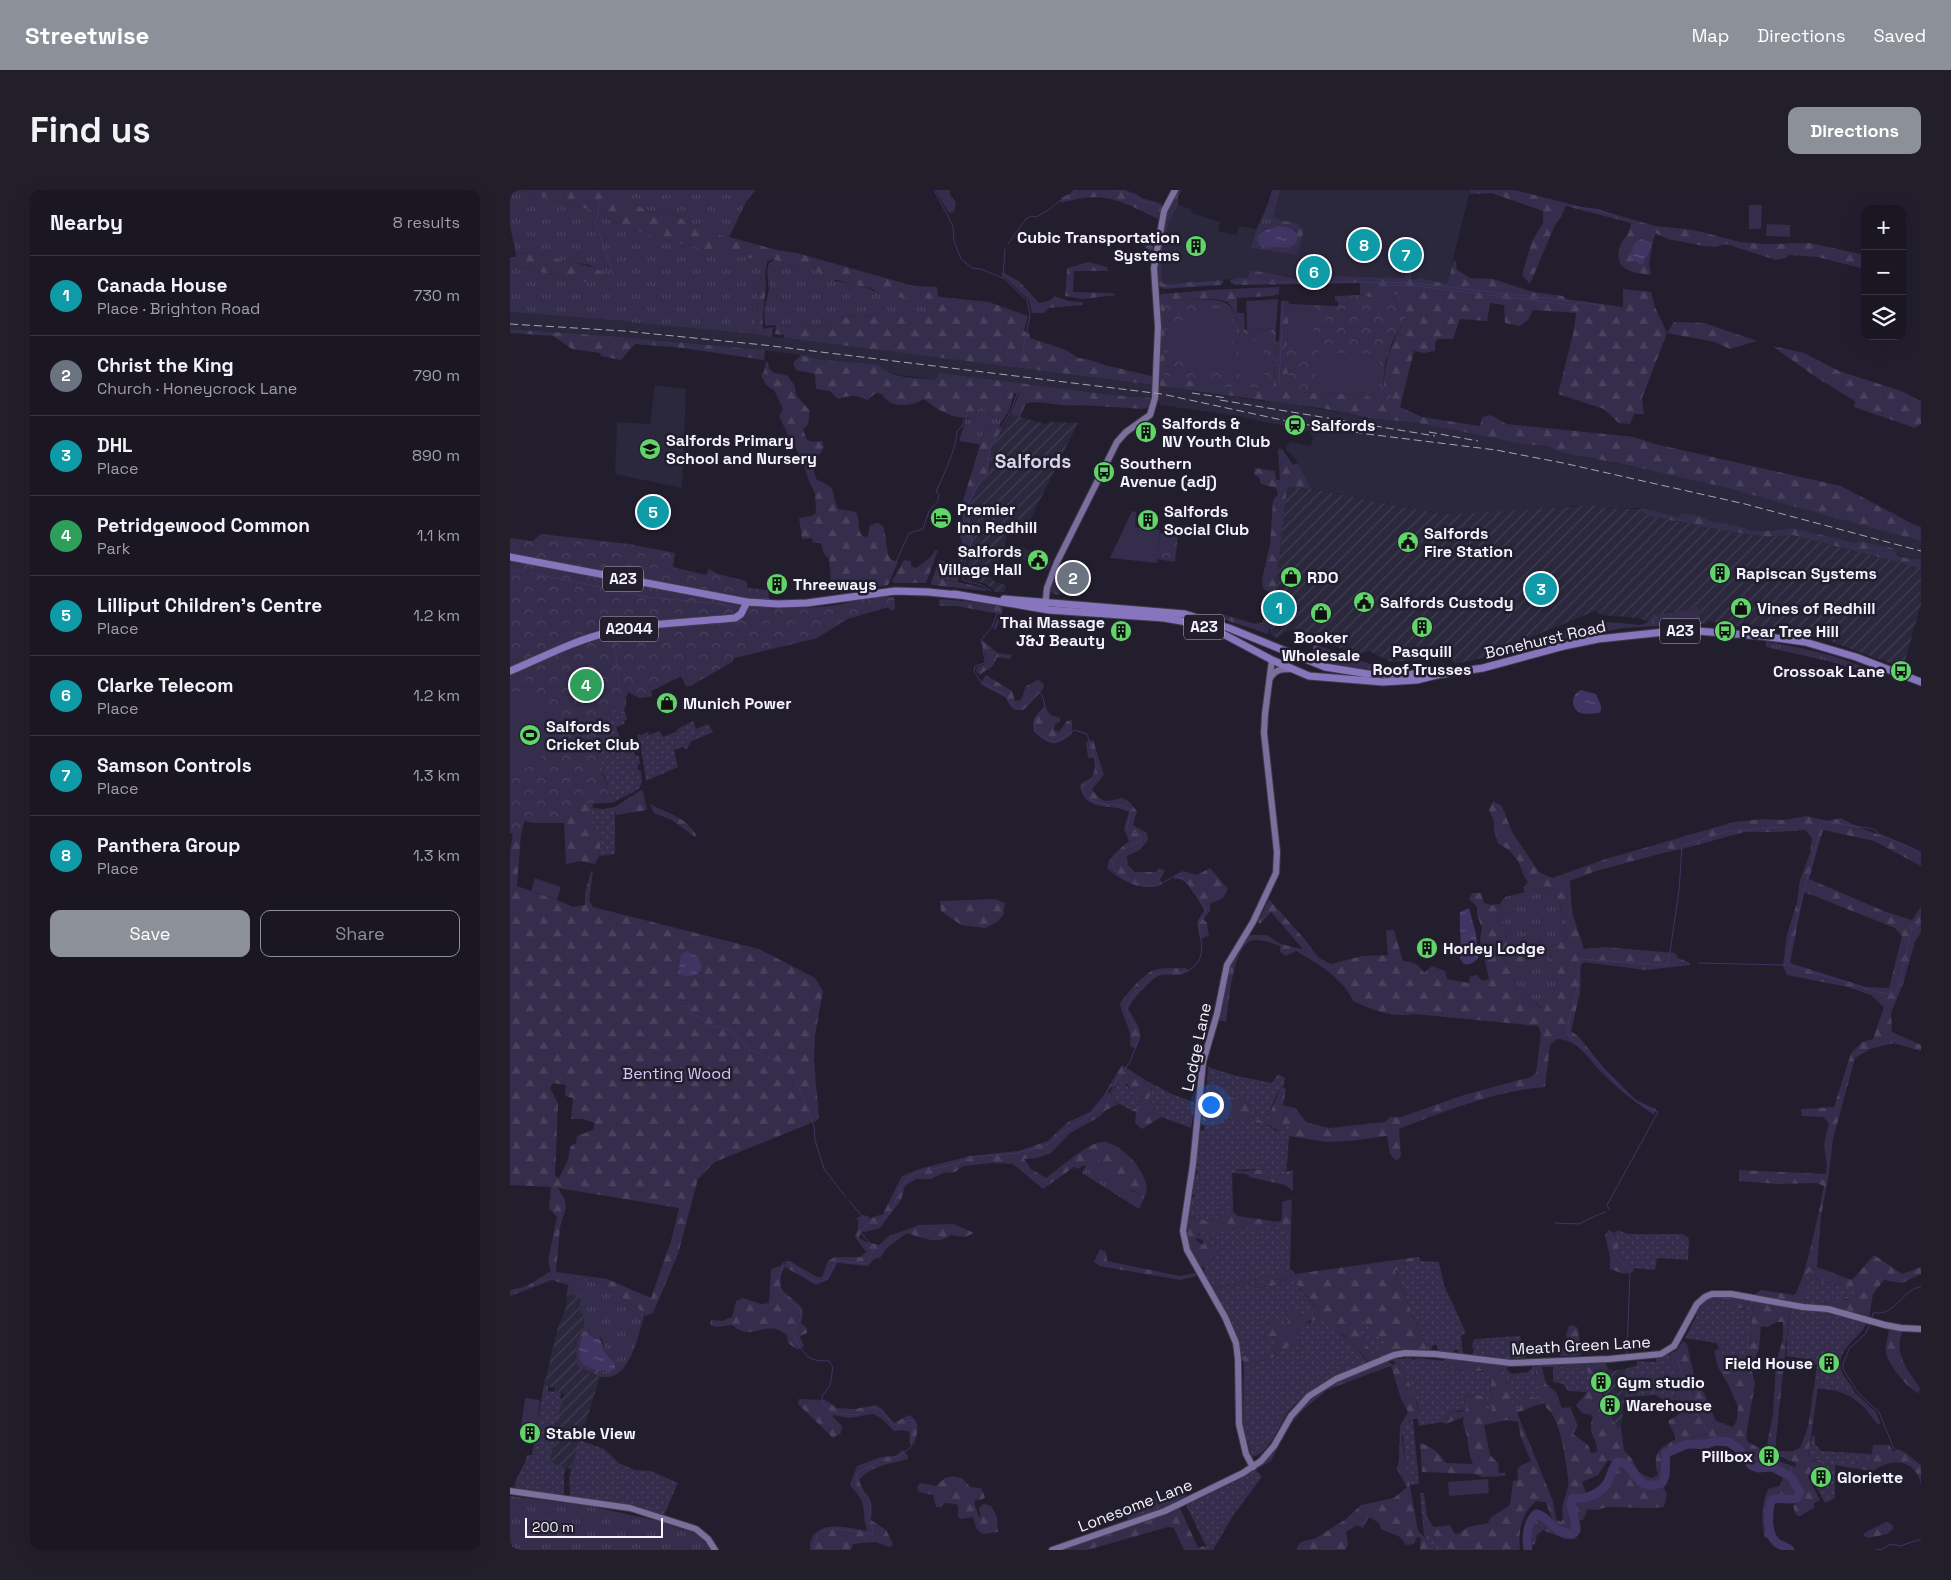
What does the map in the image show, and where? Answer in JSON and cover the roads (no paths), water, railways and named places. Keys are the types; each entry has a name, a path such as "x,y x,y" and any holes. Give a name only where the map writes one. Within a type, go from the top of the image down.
{"main road":[{"name":"A23","path":"510,557 747,602 807,603 895,591 954,594 1045,606 1164,618 1187,622 1225,635 1272,660"},
{"name":"A2044","path":"510,671 605,633 642,627 735,618 742,614 747,602"},
{"name":"Bonehurst Road","path":"1045,606 1185,614 1223,626 1318,665 1345,672 1437,675"},
{"name":"Bonehurst Road","path":"1272,660 1309,676 1383,682 1417,680 1483,668 1540,652 1598,639 1674,631 1697,631 1761,636 1805,642 1847,654 1921,682"}],"street":[{"path":"1045,606 1047,588 1057,562 1116,442 1152,411 1157,383 1158,327 1154,268 1164,211 1175,190"},
{"name":"Lodge Lane","path":"1253,1468 1246,1454 1239,1424 1236,1343 1225,1317 1187,1250 1183,1231 1193,1164 1203,1062 1217,1014 1227,965 1254,922 1276,873 1277,852 1264,733 1272,660"},
{"path":"1270,679 1274,672 1278,670 1291,669"},
{"name":"Meath Green Lane","path":"1253,1468 1267,1454 1291,1416 1309,1396 1336,1379 1394,1355 1424,1353 1511,1362 1610,1359 1661,1354 1674,1346 1697,1304 1704,1297 1712,1294 1731,1294 1803,1307 1828,1308 1901,1328 1921,1329"},
{"name":"Lonesome Lane","path":"1052,1550 1165,1512 1253,1468"},
{"path":"510,1491 630,1508 696,1529 708,1539 715,1550"}],"water":[{"path":"1278,226 1292,229 1298,236 1296,243 1289,248 1260,246 1258,242 1259,235 1266,230"},
{"path":"1641,239 1652,242 1642,265 1634,261 1630,255 1635,243"},
{"path":"1581,690 1596,694 1601,706 1599,713 1583,714 1577,711 1573,702 1575,695"},
{"path":"1469,908 1476,934 1478,958 1472,963 1464,964 1460,959 1460,912"},
{"path":"687,951 698,958 702,966 699,972 692,976 681,975 679,967 681,954"},
{"path":"583,1336 600,1339 606,1354 615,1363 615,1369 608,1371 598,1370 582,1363 579,1357 579,1349"}],"waterway":[{"path":"599,194 600,190"},
{"path":"934,190 953,226 954,241 961,259 972,268 981,269 1003,278 1027,300 1030,315 1021,362"},
{"path":"1008,244 1026,219 1031,216 1036,217 1058,202 1071,195 1073,196 1077,190"},
{"path":"1113,190 1116,192 1121,190 1143,202 1151,202 1158,206"},
{"path":"599,200 598,216 595,222 614,276"},
{"path":"1572,206 1598,210 1611,215"},
{"path":"1003,278 1005,249"},
{"path":"1163,287 1221,282"},
{"path":"1232,282 1319,282"},
{"path":"1327,282 1415,283 1569,301"},
{"path":"1378,285 1415,286 1573,305 1583,302 1603,306"},
{"path":"1279,385 1283,302"},
{"path":"991,591 981,585 963,580 963,568 972,541 966,508 987,472 990,447 1011,411 1017,394"},
{"path":"890,564 896,562 909,533 923,529 929,511 938,501 939,494 936,492 952,453 957,431 962,426 966,416"},
{"path":"510,569 525,572"},
{"path":"530,573 612,589"},
{"path":"616,590 647,597 712,603"},
{"path":"715,603 733,607"},
{"path":"813,1550 818,1533 824,1530 838,1529 872,1534 873,1529 867,1519 871,1507 870,1503 857,1483 857,1475 862,1470 886,1457 897,1457 911,1447 914,1421 909,1420 896,1426 876,1408 869,1408 858,1414 841,1414 830,1410 826,1406 822,1396 830,1386 833,1367 829,1361 816,1360 809,1357 796,1339 793,1332 801,1317 801,1310 780,1291 780,1274 783,1263 787,1262 815,1282 827,1278 831,1273 835,1260 867,1264 873,1247 861,1233 869,1223 879,1221 892,1211 901,1186 914,1173 956,1164 973,1157 1018,1153 1041,1147 1051,1143 1060,1133 1070,1129 1075,1123 1082,1121 1099,1107 1106,1105 1115,1083 1130,1062 1140,1035 1126,1011 1135,991 1142,989 1148,979 1158,973 1188,970 1198,962 1201,956 1202,944 1199,923 1206,909 1184,879 1175,876 1158,885 1148,886 1136,883 1116,871 1113,867 1115,857 1127,847 1141,841 1142,837 1127,828 1131,810 1118,805 1096,802 1090,800 1085,795 1082,787 1094,776 1096,770 1087,734 1074,730 1059,741 1046,739 1035,731 1035,720 1045,706 1042,695 1039,693 1024,707 1016,709 1006,696 981,682 974,672 975,666 985,663 981,640 992,627 999,607"},
{"path":"697,618 717,615"},
{"path":"615,627 636,624"},
{"path":"601,631 612,628"},
{"path":"613,635 620,690"},
{"path":"510,667 581,637"},
{"path":"1698,963 1785,965 1822,821 1874,829 1879,834 1921,852"},
{"path":"1609,1209 1607,1205 1658,1112 1630,1096 1589,1054 1568,1036 1568,1024 1578,984 1578,959 1668,965 1679,891 1682,846 1729,831 1783,827"},
{"path":"1920,924 1914,926 1911,924 1909,926 1912,928 1911,931 1920,925 1921,920"},
{"path":"1787,960 1792,966 1877,992 1895,995 1911,931"},
{"path":"677,1004 684,1007 691,1006 690,1013 709,1025 730,1030 750,1050 782,1063 792,1076"},
{"path":"796,1081 814,1126 815,1140 824,1169 846,1197"},
{"path":"849,1201 868,1223"},
{"path":"1598,1215 1605,1212"},
{"path":"1555,1223 1579,1224 1597,1215"},
{"path":"1612,1238 1614,1252 1630,1271 1627,1353 1625,1354"},
{"path":"1872,1317 1873,1313 1884,1312 1890,1309 1912,1290 1921,1287"},
{"path":"1870,1324 1866,1333 1849,1349 1843,1369 1859,1394 1879,1412 1894,1449 1921,1470"},
{"path":"1677,1360 1699,1419 1715,1441"},
{"path":"1528,1550 1528,1531 1536,1514 1564,1533 1571,1534 1576,1530 1571,1501 1573,1498 1586,1497 1602,1489 1618,1462 1626,1464 1641,1482 1647,1485 1655,1485 1662,1483 1665,1476 1666,1453 1687,1444 1707,1444 1715,1441 1729,1442 1739,1449 1751,1465 1758,1468 1773,1467 1791,1477 1800,1492 1797,1498 1771,1500 1769,1516 1769,1528 1773,1538 1790,1550"},
{"path":"1781,1455 1790,1461"},
{"path":"1791,1477 1792,1466"},
{"path":"1876,1550 1883,1549 1890,1544 1900,1546 1921,1539"}],"railway":[{"path":"510,324 624,331 764,345 1162,394 1296,423 1496,450 1563,463 1745,504 1921,551"},
{"path":"1192,393 1227,398"},
{"path":"1220,400 1435,436"},
{"path":"1429,432 1478,441"}],"place":[{"name":"Panthera Group","path":"1364,245"},
{"name":"Cubic Transportation Systems","path":"1196,246"},
{"name":"Samson Controls","path":"1406,255"},
{"name":"Clarke Telecom","path":"1314,272"},
{"name":"Salfords","path":"1295,425"},
{"name":"Salfords & NV Youth Club","path":"1146,432"},
{"name":"Salfords Primary School and Nursery","path":"650,449"},
{"name":"Southern Avenue (adj)","path":"1104,472"},
{"name":"Lilliput Children's Centre","path":"653,512"},
{"name":"Premier Inn Redhill","path":"941,518"},
{"name":"Salfords Social Club","path":"1148,520"},
{"name":"Salfords Fire Station","path":"1408,542"},
{"name":"Salfords Village Hall","path":"1038,560"},
{"name":"Rapiscan Systems","path":"1720,573"},
{"name":"RDO","path":"1291,577"},
{"name":"Christ the King","path":"1073,578"},
{"name":"Threeways","path":"777,584"},
{"name":"DHL","path":"1541,589"},
{"name":"Salfords Custody","path":"1364,602"},
{"name":"Canada House","path":"1279,608"},
{"name":"Vines of Redhill","path":"1741,608"},
{"name":"Booker Wholesale","path":"1321,613"},
{"name":"Pasquill Roof Trusses","path":"1422,627"},
{"name":"Thai Massage J&J Beauty","path":"1121,631"},
{"name":"Pear Tree Hill","path":"1725,631"},
{"name":"Crossoak Lane","path":"1901,671"},
{"name":"Petridgewood Common","path":"586,685"},
{"name":"Munich Power","path":"667,703"},
{"name":"Salfords Cricket Club","path":"530,735"},
{"name":"Horley Lodge","path":"1427,948"},
{"name":"Field House","path":"1829,1363"},
{"name":"Gym studio","path":"1601,1382"},
{"name":"Warehouse","path":"1610,1405"},
{"name":"Stable View","path":"530,1433"},
{"name":"Pillbox","path":"1769,1456"},
{"name":"Gloriette","path":"1821,1477"}],"district":[{"name":"Salfords","path":"1033,461"}],"park label":[{"name":"Benting Wood","path":"677,1073"}]}
